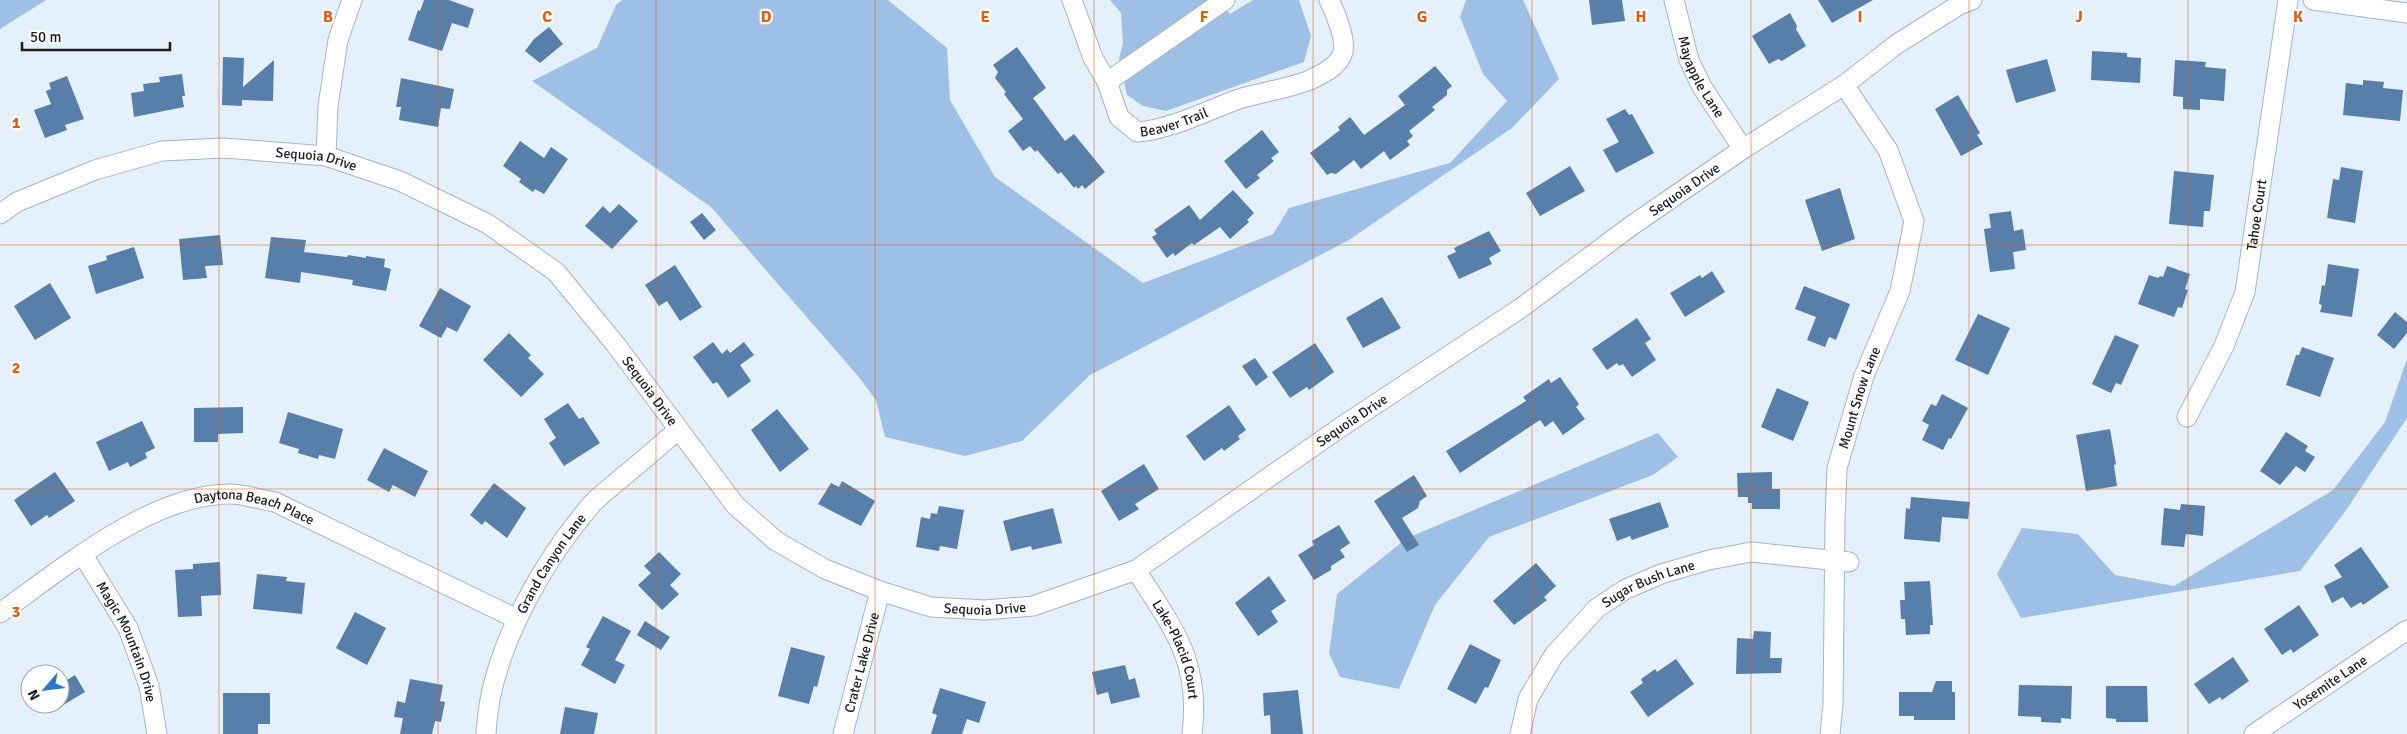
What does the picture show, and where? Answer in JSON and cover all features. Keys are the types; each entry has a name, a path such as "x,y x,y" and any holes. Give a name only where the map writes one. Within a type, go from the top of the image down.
{"street":[{"path":"326,156 328,106 338,40 352,0"},
{"path":"1072,0 1093,58 1107,82 1225,0"},
{"name":"Beaver Trail","path":"1107,82 1120,117 1137,132 1162,127 1242,98 1309,80 1336,65 1344,53 1339,23 1329,0"},
{"name":"Mayapple Lane","path":"1674,0 1688,60 1702,87 1743,149"},
{"name":"Sequoia Drive","path":"0,214 17,202 95,170 162,151 224,148 326,156 400,181 488,224 556,272 616,345 735,505 776,541 826,569 880,591 931,607 985,610 1033,606 1136,570 1341,427 1521,308 1631,226 1743,149 1844,85 1896,44 1959,5 1972,0"},
{"name":"Tahoe Court","path":"2187,418 2224,346 2245,292 2288,0"},
{"path":"2313,0 2407,13"},
{"name":"Mount Snow Lane","path":"1830,734 1842,561 1838,468 1864,376 1900,291 1914,221 1888,150 1844,85"},
{"name":"Grand Canyon Lane","path":"486,734 498,663 517,619 552,557 592,504 678,430"},
{"name":"Daytona Beach Place","path":"0,613 83,554 134,522 172,506 203,497 231,494 275,502 517,619"},
{"name":"Sugar Bush Lane","path":"1520,734 1528,699 1554,655 1597,608 1626,588 1661,574 1710,560 1751,552 1842,561"},
{"name":"Magic Mountain Drive","path":"83,554 128,628 149,686 157,734"},
{"name":"Lake-Placid Court","path":"1136,570 1179,638 1192,674 1194,717 1192,734"},
{"name":"Crater Lake Drive","path":"843,734 880,591"},
{"name":"Yosemite Lane","path":"2254,734 2407,630"}],"shaded area":[{"path":"0,0 46,0 0,29"},
{"path":"622,0 888,0 947,48 950,100 995,177 1143,283 1273,234 1289,208 1450,163 1507,101 1483,74 1460,17 1466,0 1523,0 1559,79 1512,128 1349,240 1090,375 1022,441 965,456 885,437 876,400 858,376 711,207 532,81 597,48 616,5"},
{"path":"1110,0 1218,0 1230,14 1253,0 1299,0 1311,36 1304,62 1166,111 1143,106 1127,95 1119,59 1123,43 1121,13"},
{"path":"2407,359 2407,418 2347,509 2300,571 2021,618 1997,574 2022,528 2078,534 2115,575 2174,586 2333,490 2385,422"},
{"path":"1658,433 1678,457 1653,475 1489,537 1435,605 1399,689 1340,677 1329,653 1337,594 1407,538"}],"building":[{"path":"424,0 449,0 474,9 468,28 452,23 442,51 408,40 418,10 420,11"},
{"path":"1589,0 1622,0 1625,21 1592,25"},
{"path":"1818,0 1873,0 1832,23"},
{"path":"1790,13 1797,26 1796,29 1806,46 1782,61 1778,59 1769,64 1752,36"},
{"path":"549,27 563,44 540,63 525,51 534,39"},
{"path":"1017,47 1046,88 1033,98 1065,141 1074,134 1105,172 1085,189 1082,185 1078,189 1076,186 1074,188 1061,172 1058,174 1037,150 1035,152 1030,146 1023,151 1008,131 1023,119 1004,94 1006,92 995,78 998,72 993,65"},
{"path":"2092,51 2127,53 2127,57 2141,58 2140,83 2091,80"},
{"path":"223,57 244,58 243,87 274,60 273,101 242,100 242,106 222,105"},
{"path":"2047,59 2056,91 2016,103 2006,70"},
{"path":"2175,60 2206,62 2205,67 2226,69 2224,101 2200,99 2200,110 2183,109 2183,97 2173,96"},
{"path":"1435,66 1452,86 1447,90 1447,95 1432,107 1435,110 1409,131 1413,136 1407,141 1410,145 1390,160 1384,151 1361,169 1354,160 1336,174 1331,173 1327,175 1310,153 1340,130 1338,127 1350,117 1364,135 1405,105 1398,96"},
{"path":"182,74 185,96 182,96 184,107 134,117 131,93 144,91 143,84 160,82 159,77"},
{"path":"67,76 84,119 65,125 67,130 45,138 34,110 51,104 46,91 51,89 49,83"},
{"path":"401,78 454,89 450,109 441,108 438,127 399,120 401,107 396,107"},
{"path":"2363,80 2384,82 2383,88 2403,90 2400,121 2343,115 2346,83 2363,85"},
{"path":"1958,95 1980,133 1977,135 1983,144 1961,156 1935,109"},
{"path":"1625,109 1629,115 1632,114 1654,153 1616,173 1603,150 1619,142 1606,119"},
{"path":"1262,130 1279,152 1271,158 1274,161 1257,175 1260,178 1246,189 1224,161"},
{"path":"520,141 544,158 551,147 568,159 544,194 535,189 533,192 519,182 521,179 503,166"},
{"path":"1570,166 1585,191 1540,216 1526,193"},
{"path":"2341,167 2363,171 2355,223 2327,218 2333,179 2339,180"},
{"path":"2174,171 2214,175 2210,211 2204,211 2203,227 2169,224"},
{"path":"1840,188 1855,239 1822,251 1805,200"},
{"path":"1233,190 1254,213 1247,220 1249,222 1230,239 1220,227 1194,245 1192,243 1175,256 1173,253 1167,258 1152,237 1157,234 1154,230 1189,205 1200,220"},
{"path":"619,204 638,221 612,249 585,226 603,206 610,213"},
{"path":"2011,211 2014,231 2023,229 2026,250 2013,252 2015,269 1990,272 1984,229 1991,228 1989,214"},
{"path":"702,213 716,230 704,240 690,222"},
{"path":"1489,231 1501,251 1489,258 1492,264 1459,279 1447,256 1456,252 1454,248"},
{"path":"220,235 223,265 205,266 207,278 183,280 179,239"},
{"path":"271,237 306,240 304,252 385,259 384,267 391,269 386,291 352,285 353,280 301,272 300,283 265,278"},
{"path":"134,247 144,278 96,294 88,266 107,260 106,256"},
{"path":"2328,264 2359,269 2352,317 2320,312 2322,305 2319,304 2322,285 2325,286"},
{"path":"675,265 702,307 680,321 667,301 659,306 645,285"},
{"path":"2167,266 2190,274 2185,289 2188,290 2182,308 2178,307 2174,317 2138,304 2149,275 2158,278 2160,276 2163,277"},
{"path":"1712,271 1725,292 1685,317 1670,293 1700,275 1702,278"},
{"path":"50,283 71,318 35,340 14,306"},
{"path":"1804,286 1850,304 1836,340 1829,337 1825,347 1807,340 1816,317 1795,309"},
{"path":"440,288 471,306 457,332 447,327 441,338 419,326"},
{"path":"1382,297 1401,328 1363,348 1346,318"},
{"path":"2395,312 2407,322 2407,333 2394,349 2377,335"},
{"path":"1978,314 2010,328 1988,375 1955,360"},
{"path":"1637,318 1651,339 1645,343 1656,360 1632,377 1623,364 1619,366 1617,363 1607,370 1592,349"},
{"path":"509,333 531,355 528,358 544,374 521,397 483,360"},
{"path":"2115,335 2139,345 2121,385 2116,383 2111,393 2092,384"},
{"path":"713,342 722,354 727,349 730,353 744,342 754,355 740,365 751,381 728,398 717,382 713,384 693,357"},
{"path":"1315,343 1334,372 1309,390 1307,387 1290,398 1272,372"},
{"path":"2302,347 2334,358 2320,397 2286,385 2296,355 2299,355"},
{"path":"1255,358 1268,377 1256,386 1242,366"},
{"path":"1560,377 1579,404 1576,407 1585,419 1563,435 1553,421 1545,427 1540,420 1460,473 1446,451 1526,401 1523,397 1549,379 1551,383"},
{"path":"1777,388 1809,402 1793,441 1761,427"},
{"path":"1942,394 1968,408 1943,450 1922,440 1929,425 1922,421 1931,404 1936,406"},
{"path":"568,403 579,419 583,417 600,443 564,466 549,443 556,438 544,419"},
{"path":"1229,405 1246,430 1238,436 1240,439 1224,451 1222,448 1204,461 1186,436"},
{"path":"243,407 243,433 218,434 218,442 194,442 194,408"},
{"path":"777,409 809,449 780,472 751,430"},
{"path":"288,412 343,429 335,459 319,455 318,459 298,453 299,449 279,443"},
{"path":"142,421 155,448 145,453 147,458 130,467 128,462 109,471 96,442"},
{"path":"2110,429 2116,464 2114,465 2117,486 2086,491 2076,435"},
{"path":"2286,432 2308,446 2305,451 2315,457 2305,472 2296,466 2280,485 2260,471"},
{"path":"384,448 428,471 415,497 393,485 389,492 367,480"},
{"path":"1144,464 1159,489 1135,504 1139,509 1119,521 1101,491"},
{"path":"55,472 75,501 49,518 47,515 31,526 14,500"},
{"path":"1772,472 1772,489 1780,489 1780,509 1752,509 1752,503 1748,503 1748,497 1738,497 1737,473"},
{"path":"1414,475 1427,496 1420,501 1418,508 1402,518 1419,545 1407,552 1374,501"},
{"path":"842,481 875,501 861,526 818,504 831,483 839,487"},
{"path":"494,483 526,508 507,538 485,521 482,525 470,515"},
{"path":"1911,497 1970,502 1968,519 1942,517 1940,542 1904,539 1906,508 1910,509"},
{"path":"1660,502 1669,527 1632,540 1630,536 1617,541 1609,519"},
{"path":"2181,504 2205,506 2203,536 2186,534 2184,547 2161,545 2164,508 2180,510"},
{"path":"939,506 964,510 957,549 940,546 939,551 916,547 921,517 930,519 931,513 937,514"},
{"path":"1053,508 1062,543 1032,550 1031,546 1011,551 1003,521"},
{"path":"1339,525 1350,543 1340,550 1345,557 1331,566 1331,570 1314,580 1298,555 1314,545 1312,541"},
{"path":"2361,547 2389,587 2363,605 2361,602 2351,608 2343,597 2332,603 2324,586 2342,577 2334,565"},
{"path":"659,552 681,574 670,585 679,594 662,610 638,585 651,573 644,566"},
{"path":"220,562 221,595 201,596 202,616 178,617 175,570 193,569 193,564"},
{"path":"1536,563 1556,586 1544,597 1547,600 1514,625 1493,601"},
{"path":"257,574 287,577 286,581 305,583 302,614 253,609"},
{"path":"1269,576 1286,601 1271,611 1278,622 1258,636 1235,603"},
{"path":"1930,581 1933,625 1930,625 1930,634 1906,635 1905,619 1901,619 1900,600 1905,600 1904,582"},
{"path":"2299,605 2319,635 2293,653 2291,649 2282,655 2264,629"},
{"path":"355,612 386,628 367,665 336,648"},
{"path":"603,616 631,631 615,660 625,665 615,684 581,665 590,649 586,647"},
{"path":"645,621 670,637 661,650 637,635"},
{"path":"1754,631 1771,632 1770,658 1782,658 1781,673 1736,674 1737,638 1753,639"},
{"path":"1470,644 1501,660 1488,688 1485,687 1476,704 1447,689"},
{"path":"791,647 825,656 817,687 814,686 809,704 778,696"},
{"path":"2233,657 2249,681 2222,700 2220,697 2209,704 2194,684"},
{"path":"1676,659 1694,684 1648,717 1630,692 1643,683 1641,679 1655,669 1657,672"},
{"path":"1125,665 1129,680 1135,678 1140,697 1111,704 1108,692 1097,695 1092,672"},
{"path":"75,675 85,692 70,701 70,678"},
{"path":"410,679 443,685 440,701 445,702 441,722 435,721 432,734 400,734 403,718 394,717 397,701 405,703"},
{"path":"1936,681 1952,681 1952,692 1955,692 1955,720 1914,720 1914,716 1899,716 1899,692 1932,692"},
{"path":"2019,685 2072,686 2071,719 2061,718 2061,723 2041,722 2041,717 2018,716"},
{"path":"2106,686 2147,686 2148,722 2116,722 2116,719 2106,718"},
{"path":"940,688 986,702 979,723 967,719 962,734 931,734 937,715 932,713"},
{"path":"1298,690 1303,734 1271,734 1270,715 1264,716 1263,693"},
{"path":"223,693 270,693 270,724 258,724 258,734 223,734"},
{"path":"565,707 598,713 594,734 560,734"}]}
